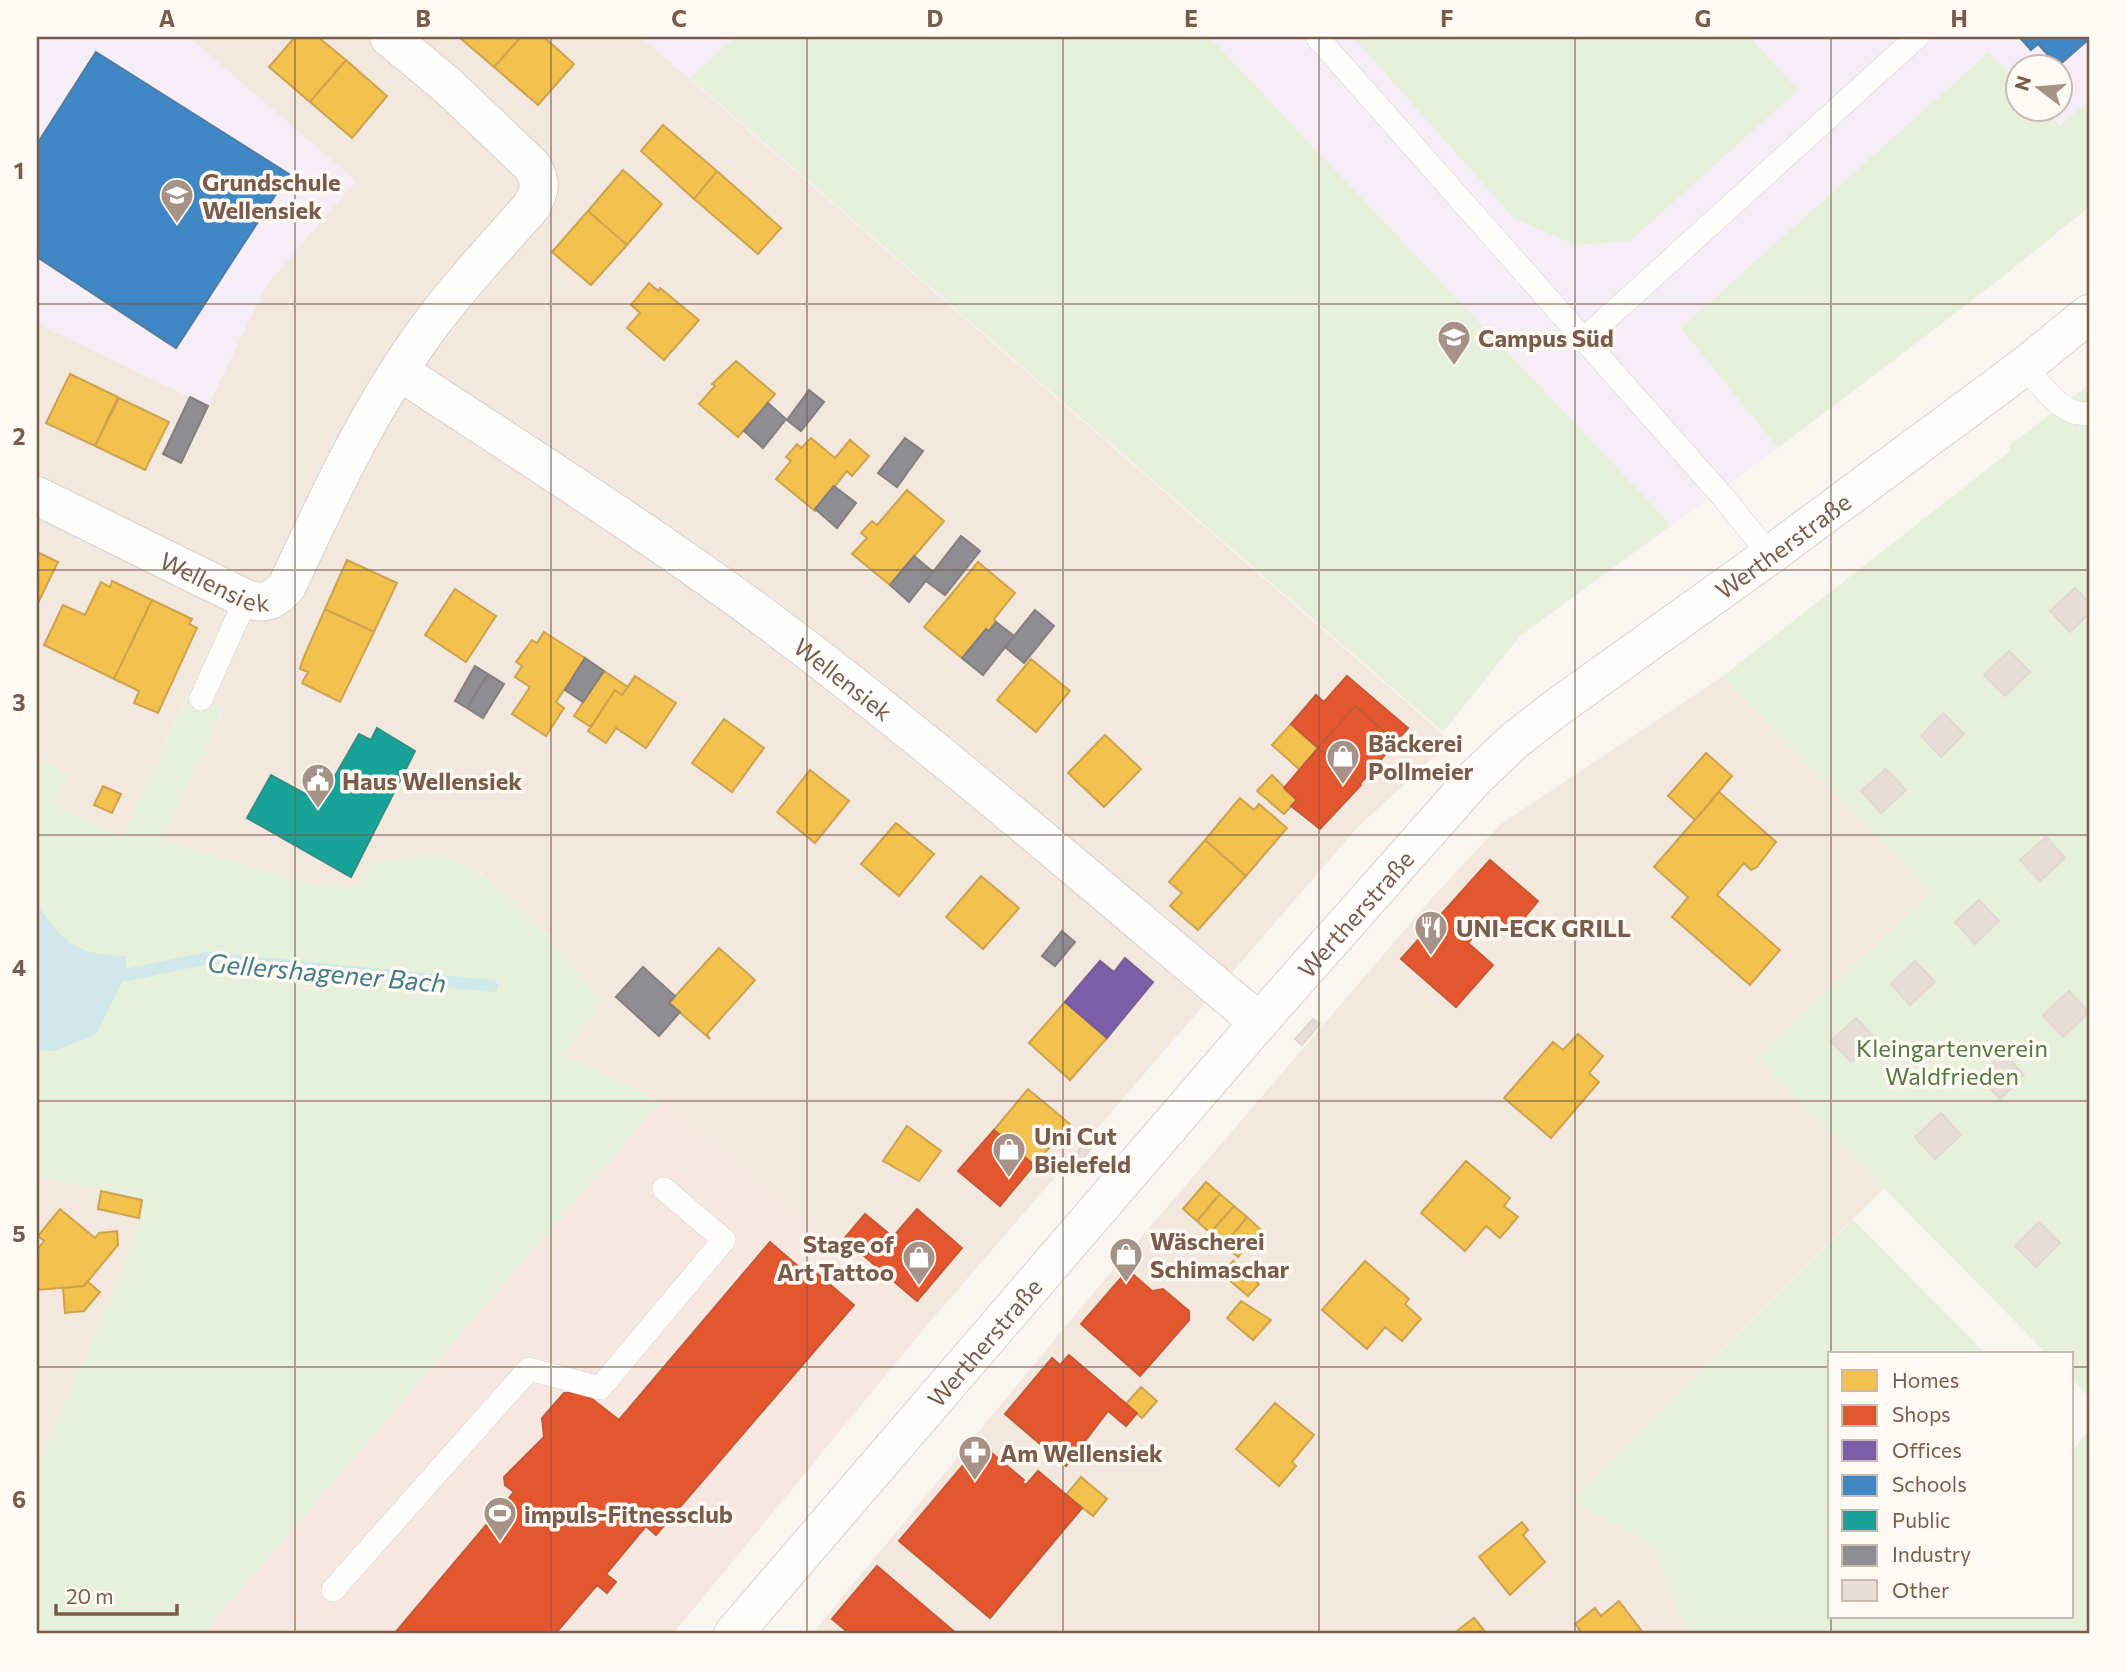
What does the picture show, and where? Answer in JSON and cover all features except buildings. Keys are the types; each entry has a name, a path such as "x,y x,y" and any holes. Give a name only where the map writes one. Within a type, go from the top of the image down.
{"street":[{"name":"Wellensiek","path":"37,496 246,599 261,603 276,598 287,586 359,438 400,372 437,316 531,207 539,191 540,178 532,166 447,85 389,37"},
{"name":"Wertherstraße","path":"733,1634 1259,1021 1466,787 1515,740 2025,366 2089,314"},
{"name":"Wellensiek","path":"400,372 689,563 778,628 894,719 1259,1021"}],"lane":[{"path":"1317,37 1723,496 1770,555"},
{"path":"1584,339 1917,37"},
{"path":"2025,366 2062,406 2082,415 2089,413"},
{"path":"201,699 246,599"},
{"path":"333,1590 529,1369 600,1388 724,1240 664,1189"}],"shaded area":[{"path":"37,37 641,37 1451,741 1357,828 927,1325 661,1102 563,1055 603,1002 546,933 480,872 360,886 312,884 162,840 223,710 188,693 122,837 54,804 67,775 37,756"},
{"name":"Grundschule Wellensiek","path":"37,37 189,37 356,181 266,286 208,406 37,324"},
{"name":"Campus Süd","path":"641,37 2089,37 2089,207 1991,286 1778,448 1520,636 1443,732"},
{"path":"1722,677 1931,892 1757,1057 1884,1188 1571,1501 1653,1546 1688,1634 812,1634 1084,1304 1432,898 1501,824"},
{"path":"661,1102 927,1325 673,1634 203,1634"},
{"path":"37,1176 145,1200 124,1268 37,1466"}],"green space":[{"path":"735,37 1209,37 1671,525 1520,636 1443,732 690,78"},
{"path":"1353,37 1750,37 1798,90 1630,241 1575,245 1514,218"},
{"path":"1989,52 2004,68 2004,122 2056,122 2060,126 2064,122 2074,122 2074,113 2089,100 2089,207 1991,286 1778,448 1681,328"},
{"name":"Kleingartenverein Waldfrieden","path":"2089,385 2089,1397 2074,1381 2074,1352 2045,1352 1756,1058 1931,892 1722,677 2009,452 2010,445"},
{"path":"189,692 223,709 163,840 312,884 359,886 371,863 420,857 446,857 468,866 511,898 532,919 603,1002 563,1055 661,1102 203,1634 37,1634 37,1466 124,1268 144,1200 37,1176 37,756 68,775 54,804 122,837"},
{"path":"1853,1220 1984,1352 1828,1352 1828,1618 2074,1618 2074,1445 2076,1447 2089,1430 2089,1634 1688,1634 1653,1546 1571,1501"}],"water":[{"path":"37,904 55,928 73,944 95,953 126,956 126,975 96,1034 54,1051 37,1050"}],"waterway":[{"name":"Gellershagener Bach","path":"111,975 126,975 208,958 492,986"}],"place":[{"name":"Grundschule Wellensiek","path":"177,225"},
{"name":"Campus Süd","path":"1454,367"},
{"name":"Bäckerei Pollmeier","path":"1343,786"},
{"name":"Haus Wellensiek","path":"318,810"},
{"name":"UNI-ECK GRILL","path":"1431,957"},
{"name":"Uni Cut Bielefeld","path":"1009,1179"},
{"name":"Wäscherei Schimaschar","path":"1126,1284"},
{"name":"Stage of Art Tattoo","path":"919,1287"},
{"name":"Am Wellensiek","path":"975,1482"},
{"name":"impuls-Fitnessclub","path":"500,1543"}]}
